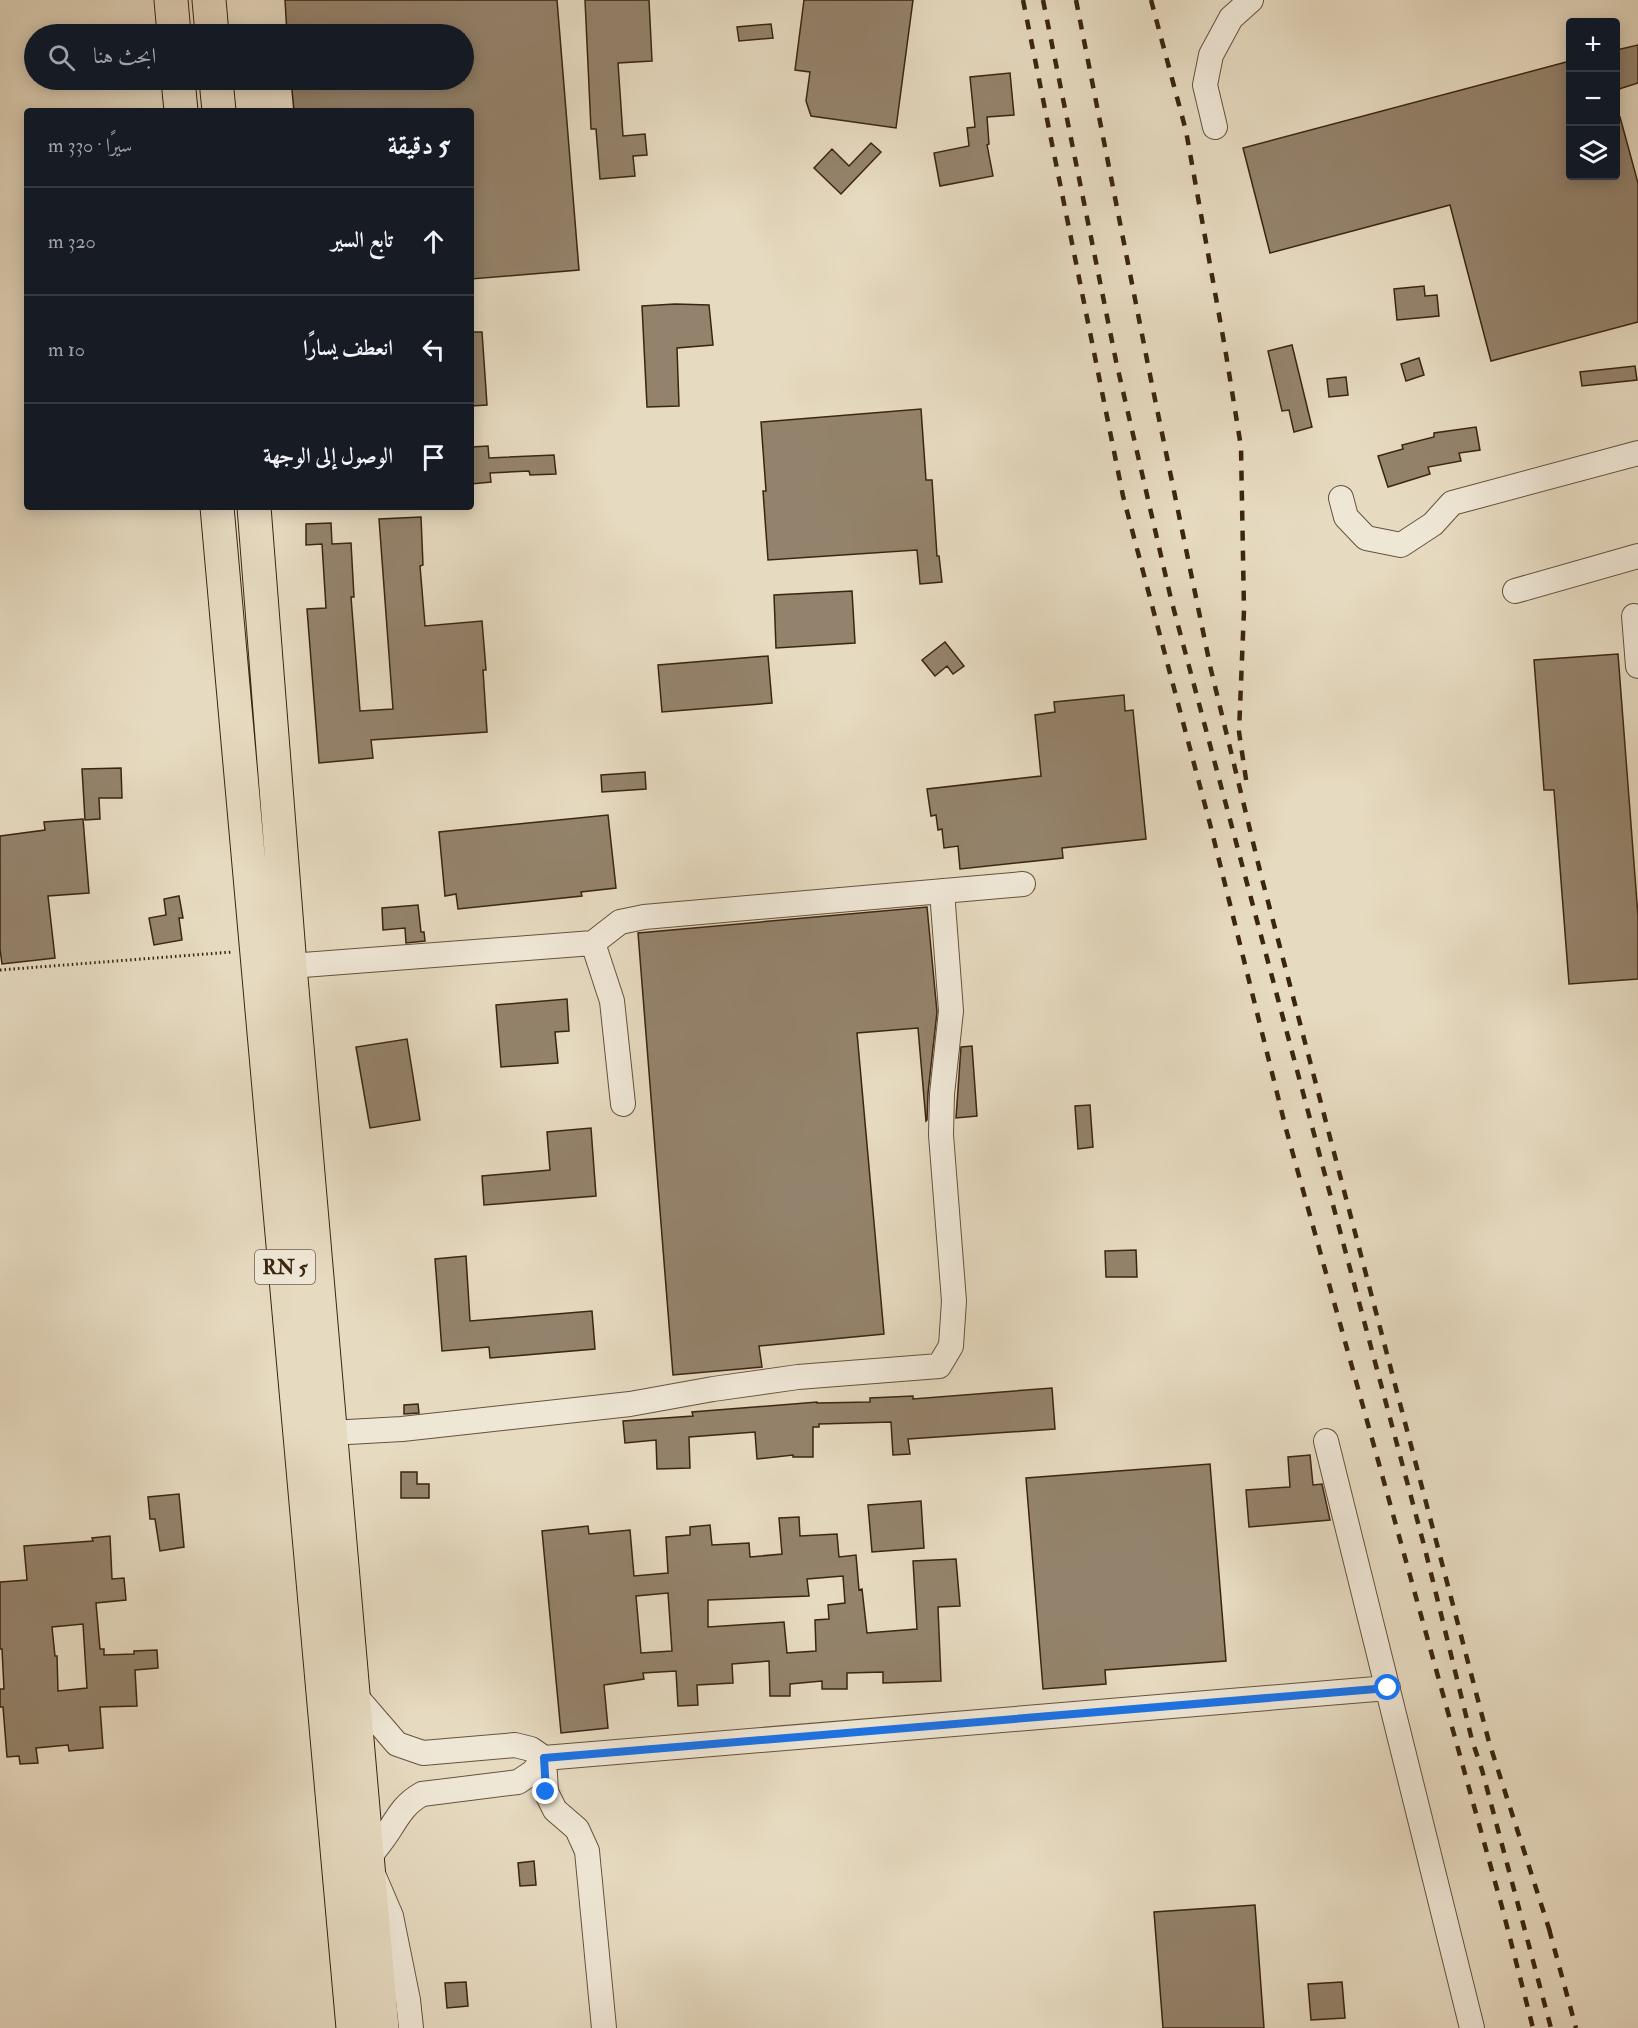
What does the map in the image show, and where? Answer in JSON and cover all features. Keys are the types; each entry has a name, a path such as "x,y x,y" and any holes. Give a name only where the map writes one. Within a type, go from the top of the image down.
{"highway":[{"path":"171,0 173,24"},
{"path":"209,0 211,24"},
{"path":"179,90 181,108"},
{"path":"217,90 219,108"},
{"name":"RN 5","path":"217,510 353,2028"},
{"name":"RN 5","path":"254,510 290,966 382,2028"}],"lane":[{"path":"1215,127 1205,85 1211,55 1231,18 1251,0"},
{"path":"1341,498 1346,517 1366,538 1401,545 1433,524 1452,503 1638,453"},
{"path":"1515,591 1638,556"},
{"path":"1634,616 1638,666"},
{"path":"290,966 593,943 620,922 644,917 1023,884"},
{"path":"330,1433 402,1428 630,1404 798,1377 939,1366 951,1346 954,1301 941,1135 942,1094 951,1011 942,891"},
{"path":"593,943 612,1001 623,1104"},
{"path":"1326,1441 1472,2028"},
{"path":"353,1693 397,1744 412,1750 423,1753 515,1745 531,1749 544,1758 1388,1688"},
{"path":"411,2028 408,2000 391,1916 368,1860 391,1828 398,1813 408,1802 422,1794 518,1782 533,1772 544,1758"},
{"path":"544,1758 546,1792 555,1810 577,1830 587,1851 604,2028"}],"path":[{"path":"0,970 258,950"}],"building":[{"path":"285,0 557,0 579,270 474,279 474,108 294,108 292,90 474,90 474,24 286,24"},
{"path":"585,0 649,0 652,61 618,63 623,136 645,134 647,155 633,156 635,176 600,179 596,129 591,129"},
{"path":"804,0 913,0 896,128 811,116 806,101 810,72 795,70"},
{"path":"771,24 773,38 739,41 737,27"},
{"path":"1638,45 1638,83 1620,89 1620,72 1620,49"},
{"path":"1566,62 1566,180 1620,180 1620,117 1638,183 1638,322 1491,361 1450,205 1270,253 1243,148"},
{"path":"1010,73 1014,115 987,117 989,144 987,145 993,176 940,186 934,153 969,146 967,128 975,127 970,77"},
{"path":"871,143 881,152 841,194 814,168 832,149 849,166"},
{"path":"1424,286 1425,296 1437,295 1439,316 1397,320 1394,289"},
{"path":"709,305 713,345 677,348 679,406 647,407 642,306"},
{"path":"474,332 482,332 487,405 474,406"},
{"path":"1292,345 1312,427 1294,432 1289,410 1282,411 1268,351"},
{"path":"1419,358 1424,375 1406,381 1401,364"},
{"path":"1635,366 1637,380 1582,386 1580,372"},
{"path":"1346,377 1348,395 1329,397 1327,379"},
{"path":"921,409 926,480 932,480 937,556 939,556 942,582 920,584 917,550 768,560 761,422"},
{"path":"1476,427 1480,450 1459,453 1461,461 1428,467 1430,474 1388,487 1378,456 1403,449 1402,445 1434,437 1434,433"},
{"path":"488,446 489,458 554,455 556,474 530,475 529,471 490,473 491,482 474,484 474,447"},
{"path":"421,517 423,565 420,566 425,626 482,621 487,732 371,740 373,758 319,763 307,609 326,608 322,544 306,545 306,524 331,523 332,544 351,543 354,597 351,597 360,711 393,709 379,519"},
{"path":"852,591 855,643 776,648 774,595"},
{"path":"945,642 964,666 953,674 947,666 935,676 922,660"},
{"path":"1618,654 1638,916 1638,979 1569,984 1554,790 1544,790 1534,660"},
{"path":"768,656 772,703 662,712 658,665"},
{"path":"1124,695 1125,711 1133,710 1146,839 1062,848 1063,858 960,869 958,846 944,848 942,829 938,830 936,815 931,816 927,789 1041,776 1035,715 1055,712 1054,702"},
{"path":"121,768 122,798 99,798 100,819 85,820 82,769"},
{"path":"645,772 646,789 602,792 601,775"},
{"path":"608,815 616,888 581,892 582,896 458,909 456,894 445,896 439,832"},
{"path":"83,819 89,893 48,896 55,958 2,964 0,836 45,830 44,822"},
{"path":"179,896 183,918 179,918 182,940 154,945 149,918 166,915 164,899"},
{"path":"418,905 421,932 424,932 425,941 406,943 405,928 383,930 382,908"},
{"path":"927,907 937,1012 926,1121 918,1028 857,1033 884,1334 759,1346 762,1367 673,1375 638,933"},
{"path":"567,999 569,1031 555,1032 558,1063 501,1067 496,1005"},
{"path":"407,1039 420,1120 370,1128 356,1047"},
{"path":"972,1046 977,1116 956,1118 961,1047"},
{"path":"1090,1105 1093,1147 1078,1149 1075,1106"},
{"path":"591,1128 596,1196 484,1205 482,1176 550,1170 547,1132"},
{"path":"1136,1250 1137,1277 1106,1277 1105,1251"},
{"path":"466,1256 470,1321 592,1311 595,1349 490,1358 489,1347 442,1351 435,1259"},
{"path":"1052,1388 1055,1429 908,1439 910,1454 893,1455 891,1422 819,1424 819,1427 813,1427 813,1457 793,1457 793,1455 757,1459 755,1432 689,1437 690,1468 657,1469 656,1440 625,1443 623,1421 693,1416 692,1412 817,1402 870,1402 870,1398 913,1396 913,1399"},
{"path":"418,1404 419,1413 404,1414 404,1405"},
{"path":"1310,1455 1313,1485 1322,1484 1330,1520 1249,1527 1246,1490 1290,1487 1288,1457"},
{"path":"1210,1464 1226,1661 1105,1670 1106,1684 1043,1689 1026,1478"},
{"path":"401,1472 417,1472 417,1484 429,1484 429,1498 401,1498"},
{"path":"179,1494 184,1547 160,1551 155,1519 150,1519 148,1497"},
{"path":"921,1501 924,1548 872,1552 868,1505"},
{"path":"799,1517 800,1536 837,1534 839,1557 856,1555 859,1590 862,1589 867,1633 917,1629 913,1561 956,1559 960,1606 938,1607 941,1681 883,1683 883,1672 847,1673 847,1689 822,1689 822,1681 790,1684 790,1696 770,1696 769,1661 732,1664 733,1683 697,1685 698,1705 678,1706 676,1671 643,1673 644,1679 604,1685 608,1728 561,1733 542,1531 588,1526 589,1534 630,1530 634,1576 668,1573 666,1537 690,1535 690,1527 710,1525 712,1545 749,1543 750,1557 782,1554 779,1518","holes":["843,1576 845,1603 828,1605 829,1619 815,1620 816,1651 787,1653 784,1622 708,1627 708,1600 809,1596 807,1579","668,1593 672,1651 641,1653 636,1596"]},
{"path":"110,1536 112,1579 124,1578 126,1600 96,1603 100,1649 104,1649 104,1655 134,1654 134,1651 157,1650 158,1668 135,1670 137,1706 100,1707 103,1748 69,1751 68,1745 36,1748 38,1763 20,1764 19,1756 7,1757 3,1707 0,1707 0,1689 4,1689 2,1649 0,1649 0,1582 27,1580 24,1546 93,1541 92,1538","holes":["83,1624 87,1688 58,1691 57,1656 55,1656 52,1627"]},
{"path":"534,1861 536,1885 520,1886 518,1863"},
{"path":"1255,1905 1264,2028 1163,2028 1154,1912"},
{"path":"466,1982 468,2006 447,2008 445,1983"},
{"path":"1342,1982 1345,2018 1311,2020 1308,1984"}],"railway":[{"path":"1023,0 1123,496 1210,824 1286,1129 1502,1907 1533,2028"},
{"path":"1043,0 1116,361 1171,599 1425,1549 1472,1740 1551,2028"},
{"path":"1076,0 1211,670 1261,875 1489,1742 1552,1938"},
{"path":"1151,0 1186,131 1241,447 1244,610 1239,732 1247,786"},
{"path":"1549,1929 1576,2028"}],"route":[{"path":"546,1792 544,1758 1388,1688"}]}
